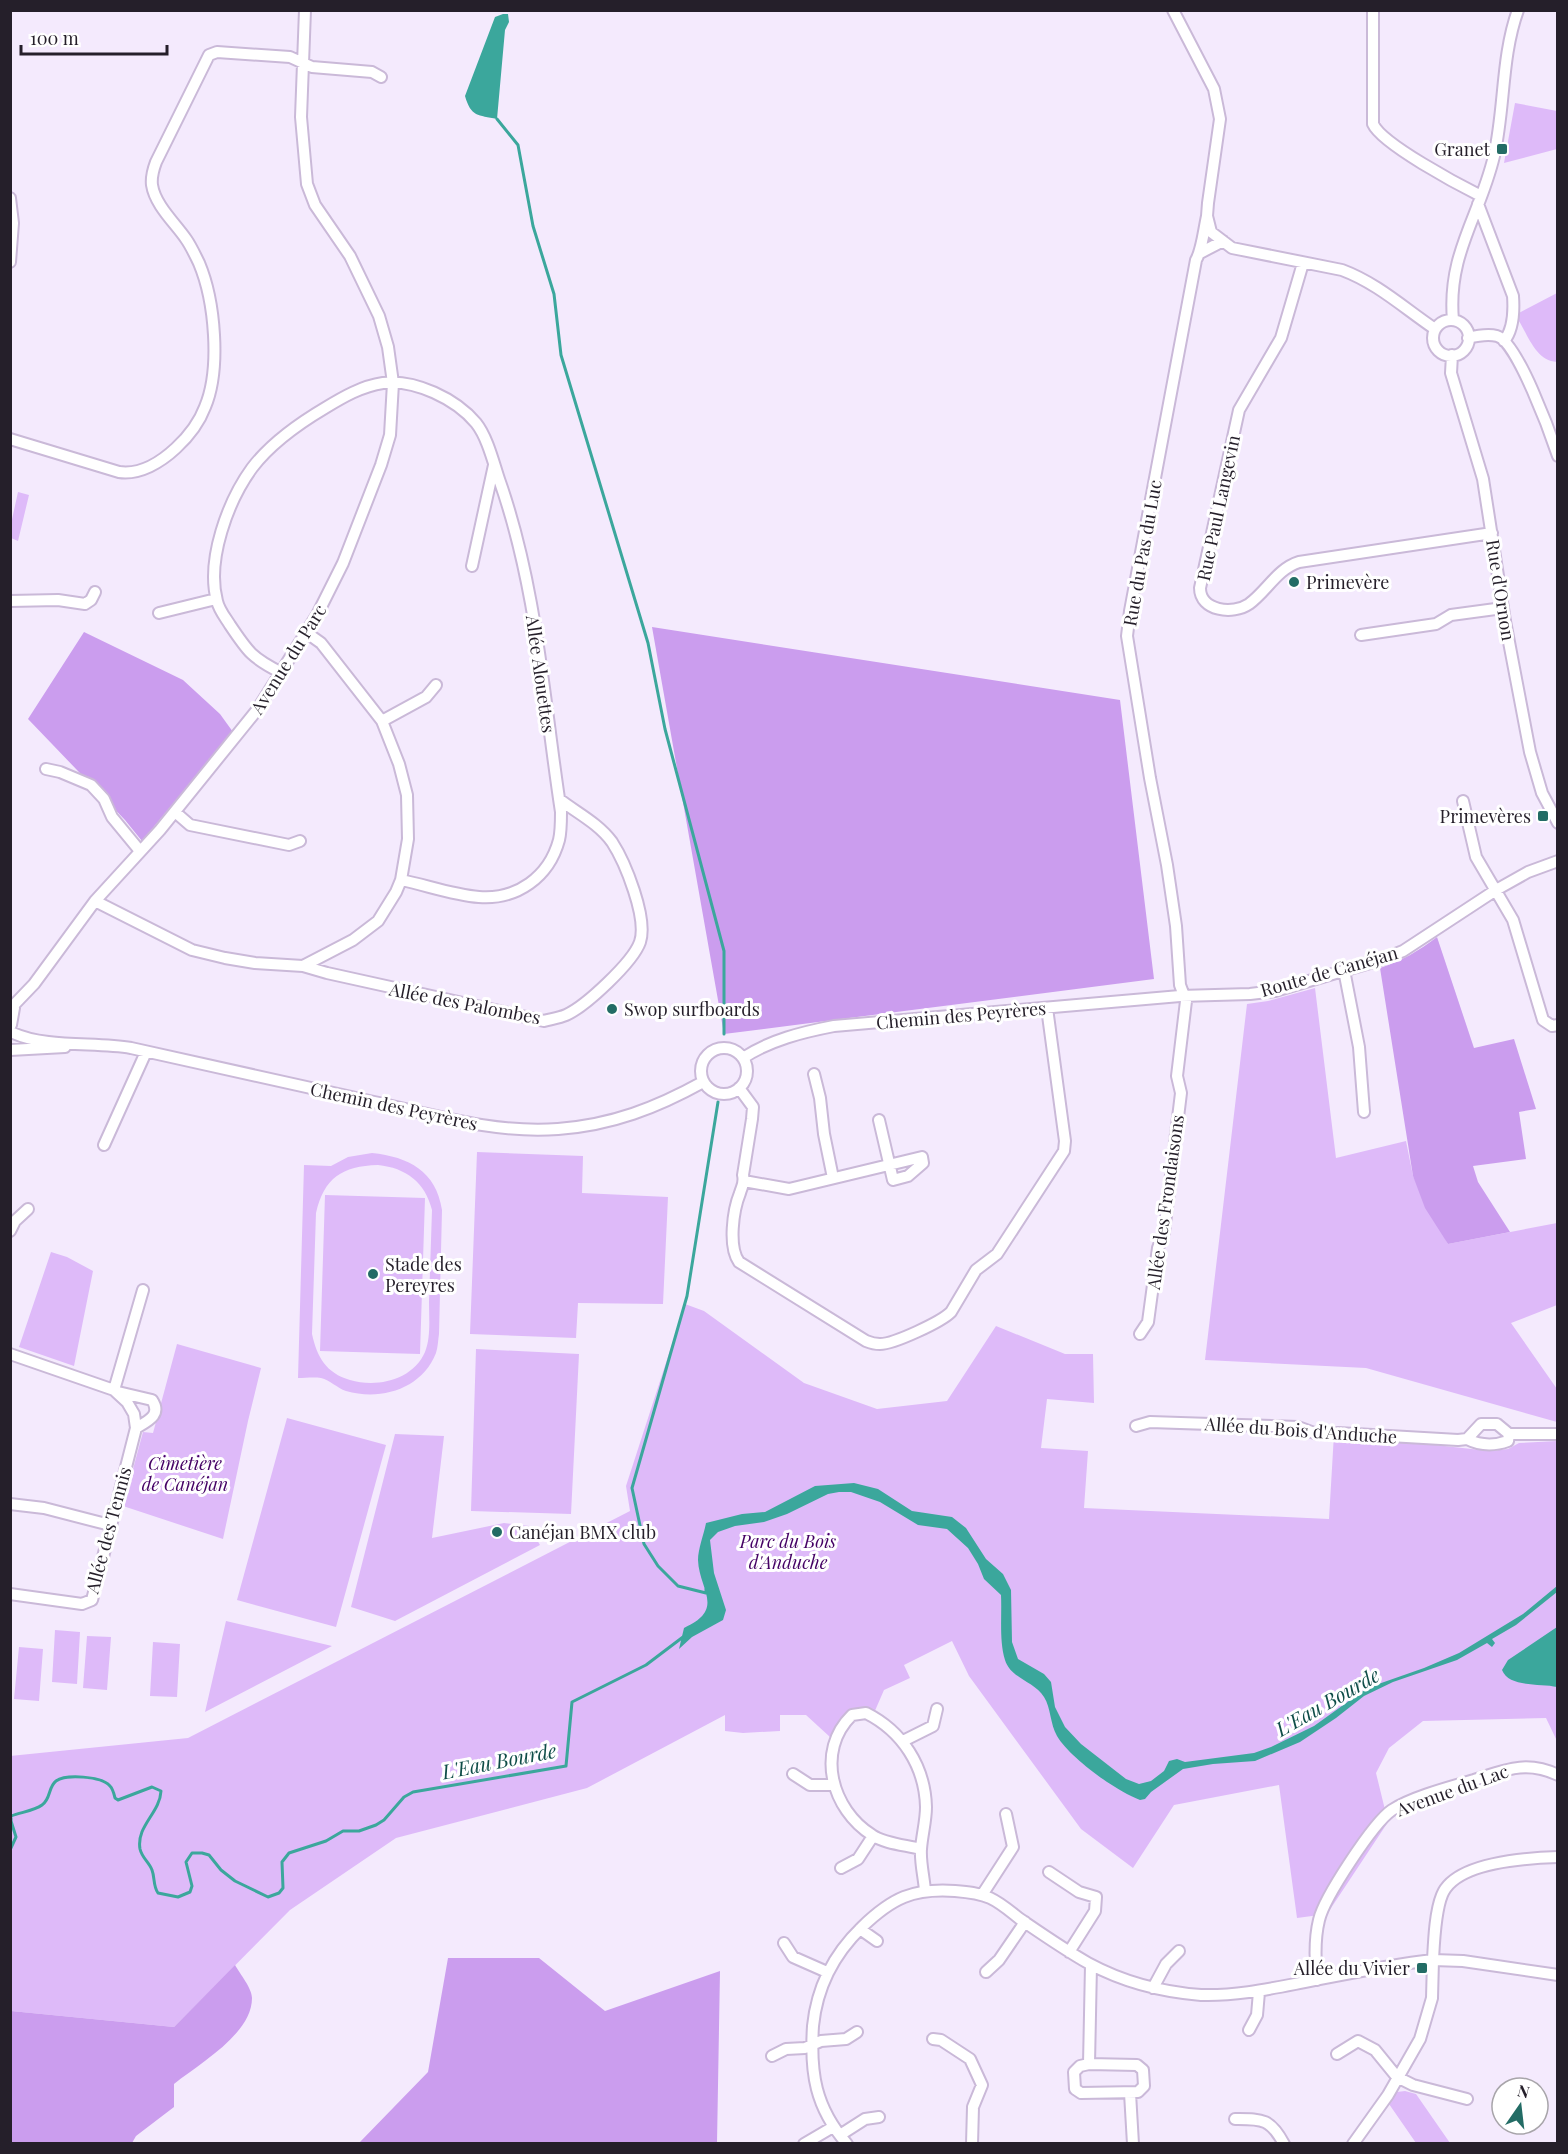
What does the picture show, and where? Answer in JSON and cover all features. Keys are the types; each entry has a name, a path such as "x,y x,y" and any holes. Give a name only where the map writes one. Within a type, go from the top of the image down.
{"street":[{"name":"Avenue du Parc","path":"10,1048 12,1009 95,901 175,812 257,710 307,633 343,563 381,465 390,435 393,383 388,347 379,316 350,256 315,205 307,184 301,117 305,10"},
{"name":"Rue du Pas du Luc","path":"1173,10 1214,89 1218,103 1219,132 1207,216 1200,253 1196,260 1130,611 1128,636 1147,759 1167,865 1176,926 1180,985 1184,996"},
{"path":"1373,10 1373,124 1375,129 1392,143 1479,200 1514,296 1509,334 1504,340"},
{"path":"1453,320 1451,307 1455,266 1495,150 1506,59 1518,10"},
{"path":"10,439 129,473 143,470 162,460 195,428 206,407 211,388 214,341 212,308 199,264 188,241 163,208 152,182 154,169 209,55 217,52 290,57 312,67 372,72 381,77"},
{"path":"10,198 13,223 10,262"},
{"path":"1207,216 1211,232 1232,248 1357,275 1384,291 1435,329"},
{"path":"1200,253 1223,241"},
{"name":"Rue Paul Langevin","path":"1304,263 1281,338 1239,410 1200,588 1200,594 1205,603 1214,608 1238,609 1248,605 1286,568 1299,562 1492,532"},
{"path":"1453,320 1462,324 1468,338 1464,350 1452,355 1441,353 1434,345 1433,334 1442,322 1453,320"},
{"path":"1468,338 1497,336 1504,340 1527,378 1552,436 1557,456"},
{"name":"Rue d'Ornon","path":"1452,355 1451,373 1478,458 1530,752 1542,793 1557,822"},
{"path":"282,673 259,661 243,646 220,611 216,599 215,566 220,534 228,510 252,468 299,423 362,388 393,383"},
{"name":"Allée Alouettes","path":"393,383 409,384 449,400 477,424 494,464 511,513 525,571 561,812 560,839 550,865 532,883 508,895 479,897 401,880"},
{"path":"472,566 494,464"},
{"path":"10,601 58,600 85,604 91,600 95,592"},
{"path":"159,613 216,599"},
{"path":"1361,635 1436,624 1451,615 1503,608"},
{"path":"303,966 353,940 378,921 401,880 408,839 407,795 399,764 382,721 321,643 307,633"},
{"path":"382,721 426,697 436,685"},
{"path":"46,769 60,772 91,785 104,800 112,817 140,851"},
{"name":"Allée des Palombes","path":"95,901 192,950 225,958 303,966 327,974 544,1021 566,1015 589,1000 624,965 636,949 640,940 641,928 633,888 612,843 597,825 559,799"},
{"path":"1463,801 1476,857 1514,920 1543,1020 1552,1026 1557,1025"},
{"path":"175,812 190,825 289,845 300,841"},
{"name":"Route de Canéjan","path":"1184,996 1275,991 1380,960 1402,951 1528,872 1557,861"},
{"path":"1344,970 1359,1047 1364,1112"},
{"name":"Chemin des Peyrères","path":"743,1058 776,1041 834,1026 1184,996"},
{"name":"Allée des Frondaisons","path":"1140,1334 1148,1322 1158,1248 1164,1232 1180,1093 1177,1076 1184,1018 1184,996"},
{"path":"740,1088 753,1107 744,1181 731,1238 732,1249 739,1262 872,1343 884,1344 913,1333 951,1312 976,1270 996,1254 1064,1151 1065,1141 1047,1008"},
{"name":"Chemin des Peyrères","path":"11,1028 25,1039 81,1045 109,1045 478,1124 513,1128 557,1129 620,1119 653,1108 703,1082"},
{"name":"Chemin des Peyrères","path":"10,1048 55,1048 81,1045"},
{"path":"730,1048 743,1058 747,1070 740,1088 727,1094 720,1094 703,1082 701,1067 704,1059 717,1050 730,1048"},
{"path":"104,1145 146,1052"},
{"path":"814,1074 820,1098 832,1178"},
{"path":"744,1181 789,1189 889,1164 879,1120"},
{"path":"10,1230 15,1221 28,1209"},
{"path":"116,1391 143,1290"},
{"path":"10,1354 116,1391 152,1400 156,1411 154,1416 136,1428 134,1414 116,1391"},
{"name":"Allée du Bois d'Anduche","path":"1136,1426 1150,1422 1286,1426 1298,1427 1317,1434 1338,1433 1458,1440 1467,1438"},
{"path":"1509,1434 1508,1441 1497,1445 1481,1444 1467,1438 1481,1424 1497,1424 1509,1434 1557,1434"},
{"name":"Allée des Tennis","path":"10,1594 82,1604 93,1600 136,1428"},
{"path":"10,1504 44,1509 110,1525"},
{"path":"903,1741 933,1726 937,1709"},
{"path":"921,1849 873,1836 851,1817 838,1798 833,1785 833,1751 842,1727 852,1715 866,1713 872,1716 903,1741 917,1766 925,1797 926,1816 921,1849 925,1891"},
{"name":"Avenue du Lac","path":"1317,1980 1316,1932 1322,1909 1368,1835 1384,1817 1406,1804 1505,1770 1535,1766 1557,1775"},
{"path":"793,1774 810,1785 833,1785"},
{"path":"982,1895 1013,1847 1006,1814"},
{"path":"841,1868 858,1859 873,1836"},
{"path":"1353,2144 1388,2095 1420,2040 1432,1998 1433,1960 1442,1894 1460,1876 1497,1863 1557,1857"},
{"path":"1049,1872 1079,1892 1096,1897 1095,1911 1069,1952"},
{"path":"840,2135 819,2099 814,2084 812,2044 815,2012 827,1972 841,1950 873,1916 916,1891 968,1892 982,1895 993,1899 1090,1965 1130,1982 1153,1988 1203,1995 1259,1992 1364,1970 1433,1960 1463,1960 1557,1975"},
{"path":"986,1972 999,1960 1025,1922"},
{"path":"860,1929 877,1941"},
{"path":"784,1943 793,1957 827,1972"},
{"path":"1153,1988 1166,1964 1179,1951"},
{"path":"1089,2064 1090,1965"},
{"path":"1249,2030 1257,2014 1259,1992"},
{"path":"772,2056 786,2049 805,2048 821,2041 846,2039 857,2032"},
{"path":"933,2039 941,2040 970,2059 982,2085 973,2107 972,2144"},
{"path":"1337,2054 1358,2041 1375,2050 1397,2077 1413,2085 1467,2099"},
{"path":"1089,2064 1137,2065 1143,2070 1144,2086 1138,2092 1130,2093 1082,2093 1075,2089 1074,2072 1080,2066 1089,2064"},
{"path":"1130,2093 1133,2144"},
{"path":"804,2144 840,2135 865,2119 879,2117"},
{"path":"1235,2119 1262,2119 1277,2131 1284,2144"}],"green space":[{"path":"1515,103 1557,111 1557,149 1504,163"},
{"path":"1557,293 1557,362 1549,360 1537,351 1515,315"},
{"path":"18,492 29,495 18,541 11,538 11,524"},
{"path":"1315,988 1336,1158 1406,1141 1413,1176 1448,1244 1557,1223 1557,1305 1511,1323 1557,1389 1557,1422 1366,1368 1205,1360 1247,1004 1268,1001"},
{"path":"477,1152 583,1156 582,1193 668,1197 663,1304 578,1303 576,1338 470,1334"},
{"path":"372,1153 385,1155 398,1158 419,1168 434,1185 442,1210 439,1334 436,1353 421,1376 399,1389 386,1393 359,1394 343,1390 321,1378 298,1378 304,1165 331,1166 348,1157","holes":["365,1166 388,1167 413,1178 425,1192 432,1210 428,1340 419,1362 403,1375 382,1382 360,1382 342,1377 329,1368 320,1357 314,1342 312,1334 316,1213 324,1191 336,1176"]},
{"name":"Stade des Pereyres","path":"325,1195 425,1198 420,1354 320,1351"},
{"path":"51,1252 67,1257 93,1271 74,1366 19,1347"},
{"name":"Parc du Bois d'Anduche","path":"685,1304 704,1311 804,1383 877,1409 947,1401 996,1326 1065,1354 1093,1354 1094,1403 1047,1399 1041,1448 1088,1451 1084,1508 1329,1519 1334,1434 1490,1451 1508,1449 1519,1443 1557,1441 1557,1741 1546,1718 1423,1721 1389,1748 1376,1773 1388,1822 1327,1914 1297,1918 1279,1785 1174,1805 1133,1868 1081,1829 969,1676 952,1641 904,1665 910,1678 884,1690 874,1713 859,1713 837,1738 830,1737 806,1715 780,1715 780,1731 743,1733 725,1731 725,1715 587,1788 396,1838 290,1910 174,2027 11,2011 10,1756 188,1738 630,1511 626,1486"},
{"name":"Cimetière de Canéjan","path":"177,1344 261,1368 223,1539 123,1506 143,1432 153,1433"},
{"path":"476,1349 579,1354 571,1514 471,1511"},
{"path":"287,1418 386,1445 336,1627 237,1600"},
{"name":"Canéjan BMX club","path":"395,1434 444,1436 432,1538 504,1523 529,1526 540,1545 395,1621 351,1607"},
{"path":"226,1621 332,1646 205,1712"},
{"path":"55,1630 80,1632 77,1684 52,1682"},
{"path":"87,1636 111,1637 107,1690 83,1688"},
{"path":"153,1642 180,1644 177,1697 150,1696"},
{"path":"19,1647 43,1649 39,1701 14,1699"},
{"path":"1405,2091 1416,2094 1450,2143 1416,2143 1389,2104 1397,2092"}],"shaded area":[{"path":"508,14 509,22 505,30 497,119 476,114 470,108 465,96 495,17"},
{"path":"652,627 1120,700 1154,979 724,1034"},
{"path":"84,632 183,680 220,714 233,732 142,841 125,820 28,719"},
{"path":"1437,937 1474,1048 1514,1039 1536,1109 1519,1112 1526,1159 1473,1166 1478,1182 1510,1232 1448,1244 1425,1208 1413,1176 1380,968 1410,955"},
{"path":"854,1483 878,1489 912,1511 952,1517 966,1528 986,1559 1003,1574 1011,1590 1012,1642 1018,1659 1044,1674 1051,1682 1055,1707 1065,1727 1081,1744 1126,1779 1139,1784 1151,1781 1164,1771 1169,1761 1177,1759 1185,1762 1254,1753 1271,1747 1314,1726 1367,1688 1459,1653 1523,1614 1557,1586 1557,1592 1516,1625 1492,1639 1495,1643 1492,1647 1487,1643 1457,1660 1393,1682 1364,1696 1300,1742 1255,1761 1183,1769 1145,1799 1140,1800 1107,1782 1063,1745 1053,1726 1044,1697 1035,1687 1012,1672 1005,1660 1002,1644 1001,1595 984,1579 968,1548 947,1529 918,1525 880,1502 851,1492 828,1494 787,1514 764,1522 735,1526 718,1532 710,1540 714,1573 726,1610 723,1620 692,1637 679,1649 684,1628 697,1621 704,1614 707,1606 698,1560 706,1523 742,1514 765,1512 815,1486"},
{"path":"1557,1627 1557,1687 1526,1684 1511,1680 1506,1676 1502,1670 1508,1660"},
{"path":"448,1958 539,1958 605,2011 720,1971 717,2143 359,2143 428,2072"},
{"path":"235,1965 248,1986 252,1998 250,2011 243,2024 223,2047 174,2084 174,2107 136,2136 132,2143 11,2143 11,2011 174,2027"}],"waterway":[{"path":"497,119 518,145 533,226 554,294 561,355 648,643 665,729 724,951 724,1034"},
{"path":"706,1589 706,1593 678,1586 658,1566 644,1544 632,1488 687,1296 718,1102"},
{"name":"L'Eau Bourde","path":"10,1850 16,1837 11,1816 42,1805 56,1781 67,1777 99,1780 110,1786 118,1800 152,1787 161,1791 160,1799 141,1833 140,1849 152,1870 158,1893 178,1897 190,1892 192,1886 186,1862 192,1853 202,1853 209,1855 221,1870 235,1881 268,1897 279,1893 283,1888 282,1862 289,1853 326,1841 343,1831 359,1831 376,1825 384,1820 404,1797 413,1792 566,1766 572,1702 646,1665 683,1637"}],"place":[{"name":"Granet","path":"1502,149"},
{"name":"Primevère","path":"1294,582"},
{"name":"Primevères","path":"1543,816"},
{"name":"Swop surfboards","path":"612,1009"},
{"name":"Stade des Pereyres","path":"373,1274"},
{"name":"Canéjan BMX club","path":"497,1532"},
{"name":"Allée du Vivier","path":"1422,1968"}]}
